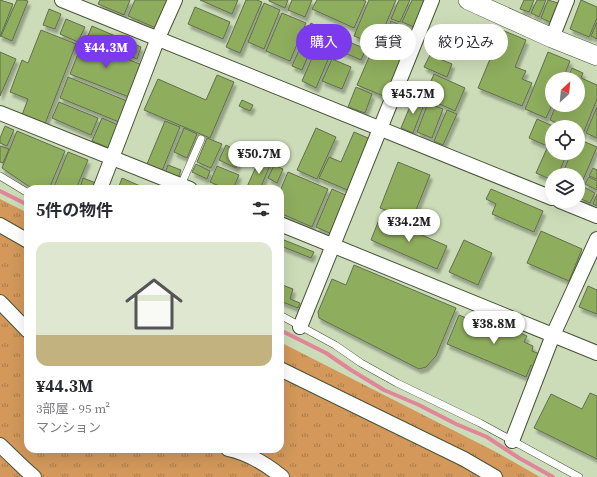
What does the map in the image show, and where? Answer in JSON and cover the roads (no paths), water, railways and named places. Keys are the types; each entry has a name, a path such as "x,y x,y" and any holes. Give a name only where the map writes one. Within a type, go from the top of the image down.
{"street":[{"path":"62,0 545,195"},
{"path":"102,185 174,0"},
{"path":"300,327 432,0"},
{"path":"468,0 552,38 597,56"},
{"path":"552,38 567,0"},
{"path":"0,113 181,185"},
{"path":"577,208 597,216"},
{"path":"0,225 24,239"},
{"path":"284,226 597,353"},
{"path":"512,441 553,335 597,239"},
{"path":"0,302 24,327"},
{"path":"284,371 464,459 495,477"},
{"path":"0,445 34,477"},
{"path":"241,453 254,459 282,477"}],"lane":[{"path":"187,185 201,138"},
{"path":"0,176 24,191"},
{"path":"284,318 335,345 362,363 397,383 480,423 579,477"}],"waterway":[{"path":"0,191 24,203"},
{"path":"284,332 326,353 384,390 487,437 519,458 553,477"}]}
